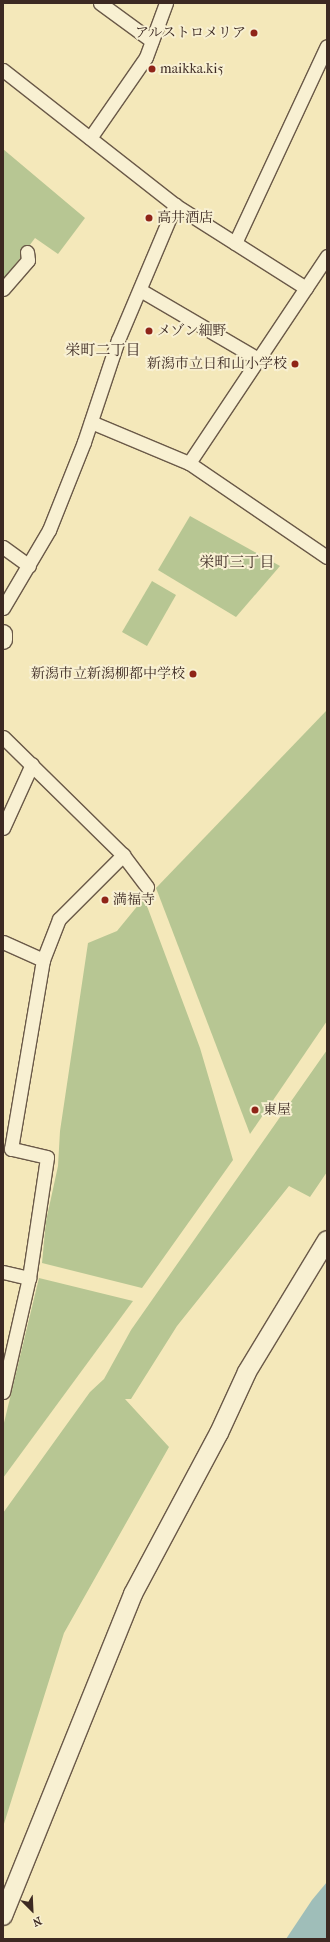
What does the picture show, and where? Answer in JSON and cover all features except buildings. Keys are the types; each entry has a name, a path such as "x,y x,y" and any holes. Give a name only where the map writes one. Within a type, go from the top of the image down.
{"street":[{"path":"100,3 152,41"},
{"path":"90,138 146,56 166,3"},
{"path":"235,243 327,46"},
{"path":"3,70 175,205 306,288"},
{"path":"3,608 29,566 48,530 91,422 118,340 175,205"},
{"path":"3,289 28,260 27,252"},
{"path":"189,463 327,256"},
{"path":"140,290 258,359"},
{"path":"91,422 189,463 327,557"},
{"path":"3,547 29,566"},
{"path":"3,634 3,640"},
{"path":"3,737 123,855 147,887"},
{"path":"3,828 32,764"},
{"path":"3,1392 29,1278 47,1157 11,1149 43,960 59,919 123,855"},
{"path":"3,942 43,960"},
{"path":"3,1916 132,1594 219,1433 247,1372 327,1240"},
{"path":"3,1272 29,1278"}],"green space":[{"path":"3,149 85,218 58,254 35,238 3,281"},
{"path":"190,516 280,566 236,617 158,570"},
{"path":"152,581 176,595 147,646 122,632"},
{"path":"327,710 327,1021 250,1134 156,888"},
{"path":"144,898 200,1048 233,1160 142,1288 42,1263 46,1221 58,1166 60,1131 88,943 117,931"},
{"path":"327,1050 327,1172 310,1197 289,1186 177,1326 131,1399 125,1399 169,1447 64,1633 3,1827 3,1513 90,1392 104,1379 131,1330"},
{"path":"39,1278 133,1301 3,1478 3,1427"}],"water":[{"path":"327,1882 327,1939 286,1939 312,1900"}],"place":[{"name":"アルストロメリア","path":"254,33"},
{"name":"maikka.ki5","path":"152,69"},
{"name":"高井酒店","path":"149,218"},
{"name":"メゾン細野","path":"149,331"},
{"name":"新潟市立日和山小学校","path":"295,364"},
{"name":"新潟市立新潟柳都中学校","path":"193,674"},
{"name":"満福寺","path":"105,900"},
{"name":"東屋","path":"255,1110"}],"district":[{"name":"栄町二丁目","path":"103,351"},
{"name":"栄町三丁目","path":"237,563"}]}
